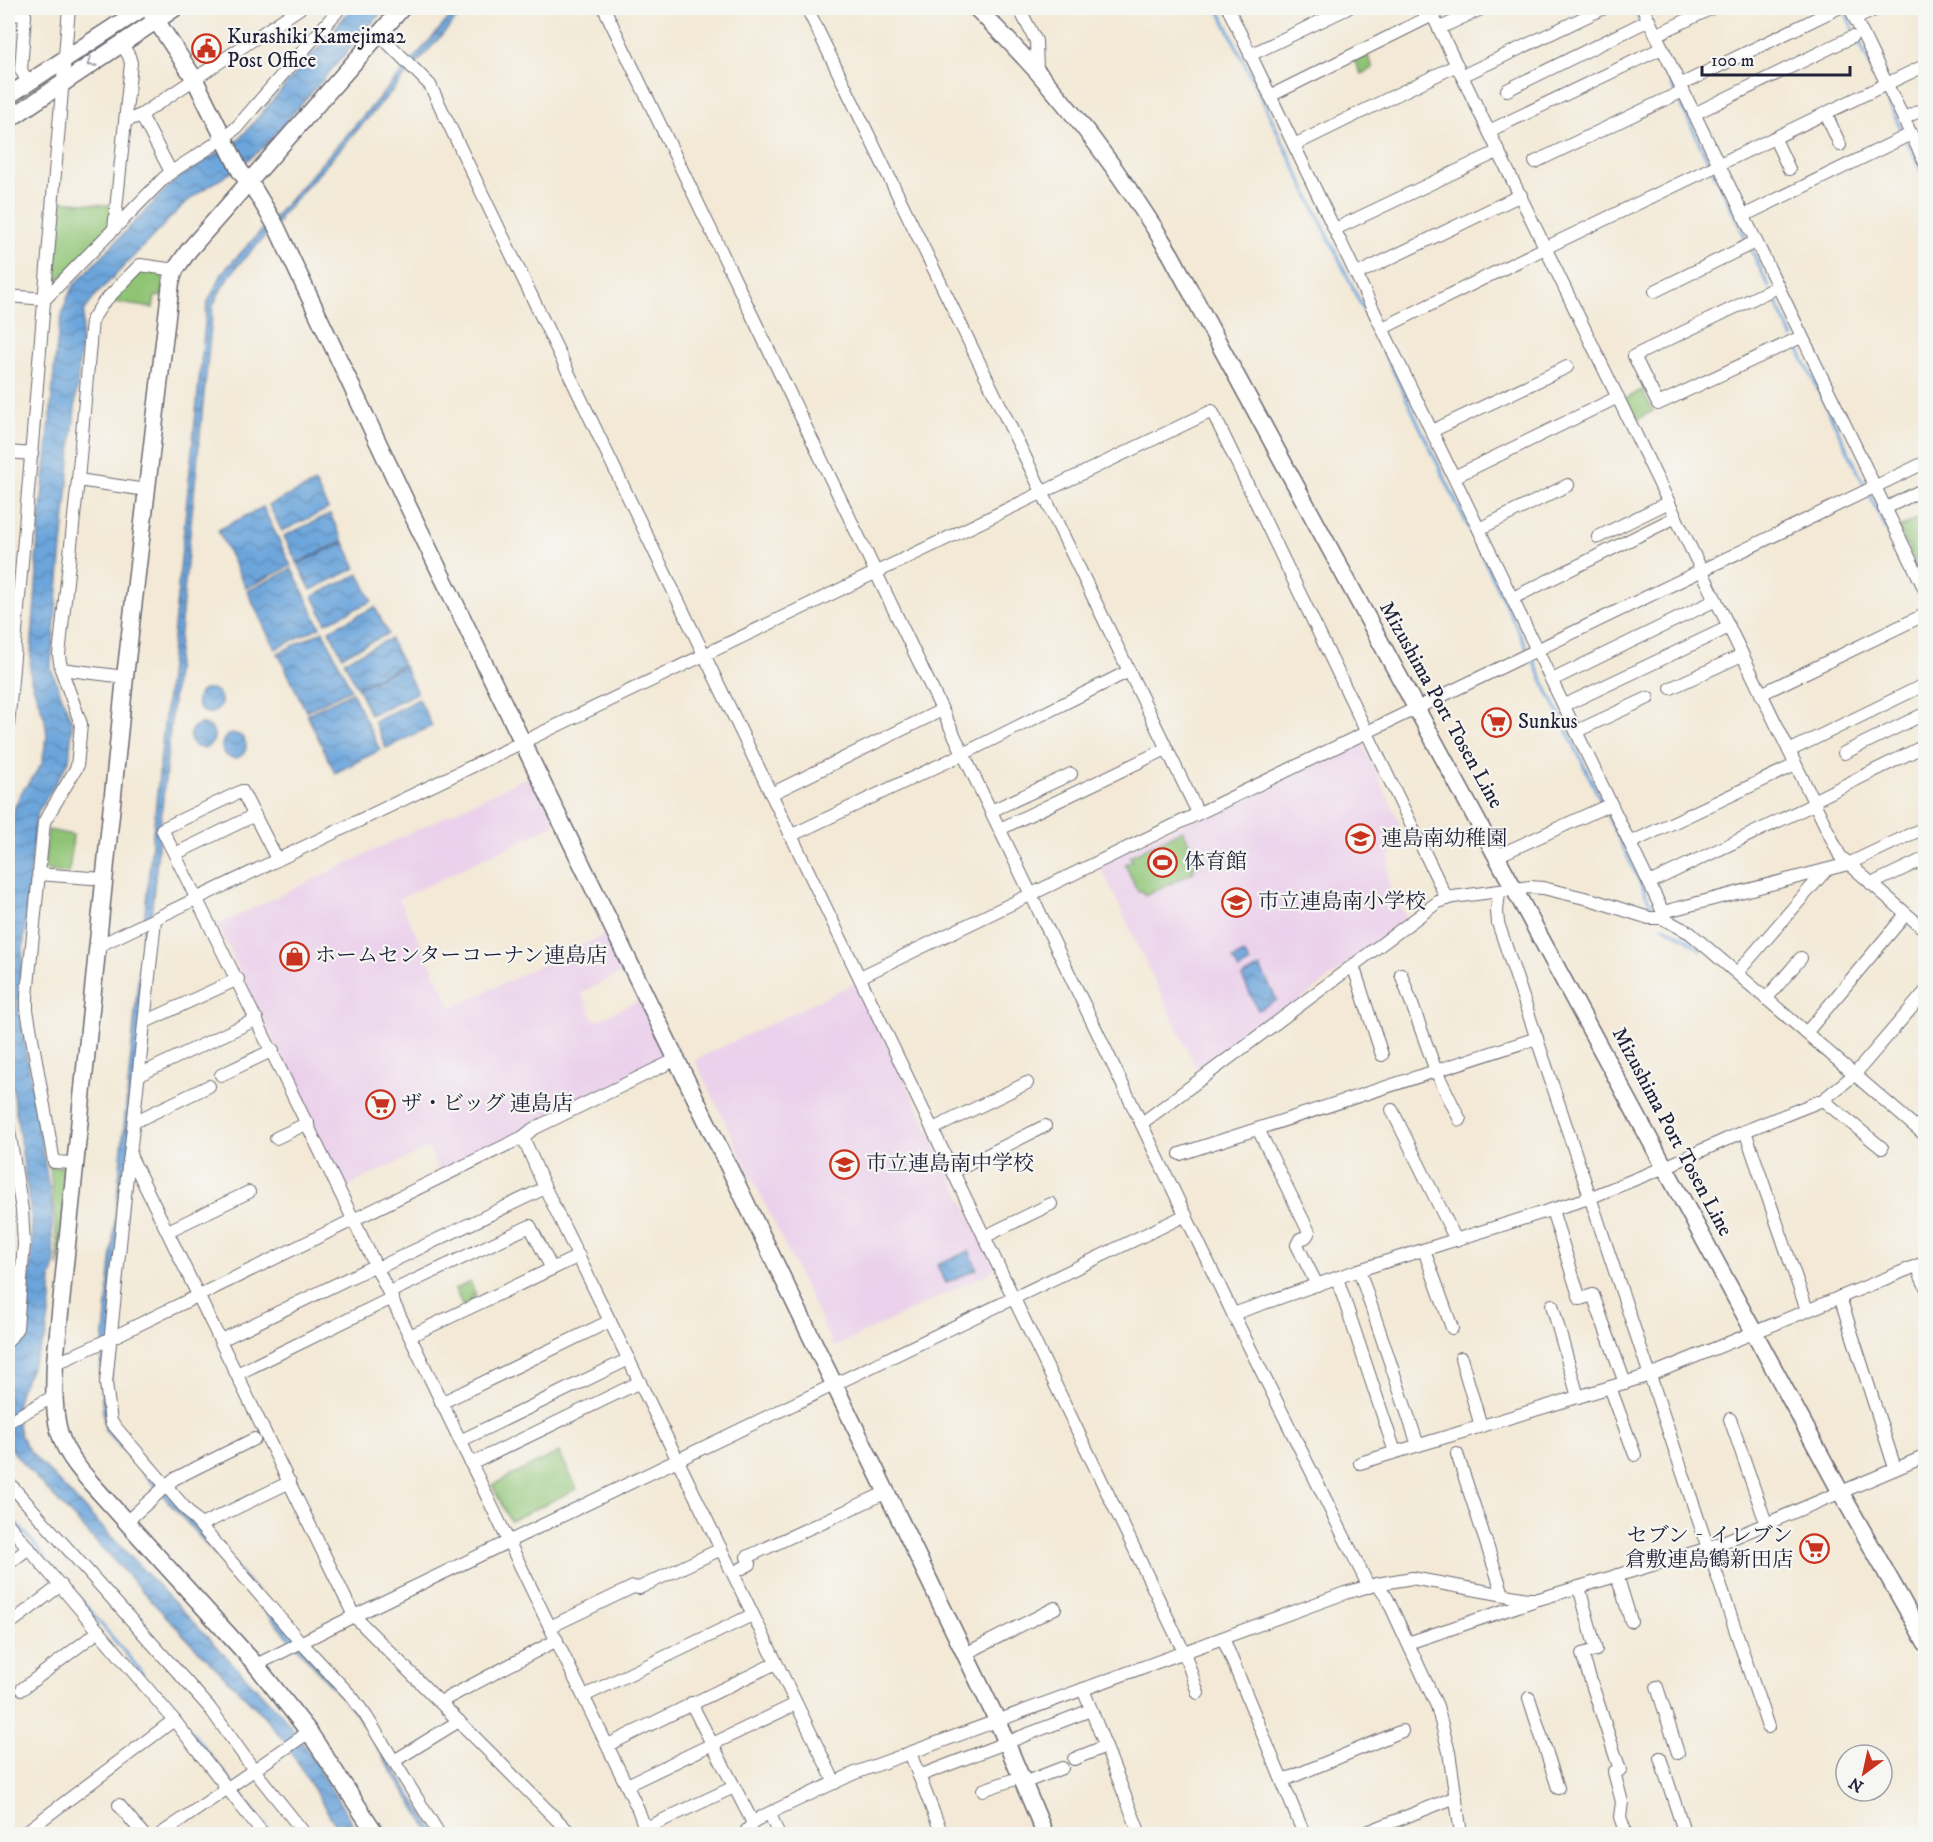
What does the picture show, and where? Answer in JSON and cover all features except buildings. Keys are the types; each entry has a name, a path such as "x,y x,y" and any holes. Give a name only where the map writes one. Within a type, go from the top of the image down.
{"street":[{"path":"8,727 69,8"},
{"path":"8,96 143,8"},
{"path":"8,120 121,43 152,14 175,8"},
{"path":"126,121 141,114 300,8"},
{"path":"45,299 171,172 226,140 340,8"},
{"path":"376,1834 256,1665 71,1458 61,1439 54,1396 55,1362 124,677 168,297 175,270 244,176 402,8"},
{"path":"604,8 1233,1314 1373,1586 1387,1598 1437,1706 1449,1752 1461,1834"},
{"path":"807,8 1198,813"},
{"name":"Mizushima Port Tosen Line","path":"976,8 1037,72 1111,166 1171,255 1497,856 1507,891 1665,1167 1840,1491 1926,1643"},
{"path":"1019,8 1036,41 1037,72"},
{"path":"1228,8 1513,598 1533,651 1565,705 1607,806 1630,843 1662,915 1690,933 1806,1033 1851,1077 1926,1136"},
{"path":"1250,55 1348,8"},
{"path":"1440,28 1483,8"},
{"path":"1294,145 1604,8"},
{"path":"1656,35 1712,8"},
{"path":"1535,162 1679,91 1838,8"},
{"path":"1879,8 1852,13 1883,86 1904,118 1907,136 1926,165"},
{"path":"1270,96 1431,11 1840,856 1926,931"},
{"path":"8,14 25,15 21,70 28,82"},
{"path":"152,14 194,78 244,176 273,222 408,506 966,1654 997,1720 1045,1834"},
{"path":"1507,90 1646,16 1656,35 1657,50 1694,114 1714,168 1743,216 1751,244 1796,339 1869,489 1921,569 1926,592"},
{"path":"379,34 430,84 1184,1652 1198,1693"},
{"path":"1694,114 1852,37"},
{"path":"114,229 131,63 121,43"},
{"path":"1489,131 1657,50"},
{"path":"1383,328 1926,66"},
{"path":"1904,118 1926,108"},
{"path":"141,114 171,172"},
{"path":"1826,114 1840,145"},
{"path":"1743,216 1907,136"},
{"path":"1775,139 1789,169"},
{"path":"1335,229 1499,151"},
{"path":"1357,274 1521,195"},
{"path":"1654,291 1751,244"},
{"path":"75,1163 54,1162 27,1010 28,970 46,816 77,767 81,724 61,669 59,656 92,320 95,312 141,265 175,270"},
{"path":"1772,289 1634,357 1658,404 1796,339"},
{"path":"8,296 45,299"},
{"path":"1432,431 1567,367"},
{"path":"1454,477 1618,397"},
{"path":"96,947 525,743 705,654 1212,411 1447,899"},
{"path":"8,452 32,454"},
{"path":"860,977 1926,462"},
{"path":"78,480 147,490"},
{"path":"1479,529 1568,485"},
{"path":"1884,509 1926,488"},
{"path":"1598,537 1669,502"},
{"path":"1513,598 1676,517"},
{"path":"1552,680 1716,600"},
{"path":"1761,694 1925,614"},
{"path":"1565,705 1729,627"},
{"path":"1671,687 1742,655"},
{"path":"61,669 124,677"},
{"path":"790,836 963,754 1129,671"},
{"path":"1789,751 1926,684"},
{"path":"1577,731 1648,699"},
{"path":"771,794 942,710"},
{"path":"1844,753 1926,713"},
{"path":"1649,883 1926,745"},
{"path":"1000,829 1166,748"},
{"path":"1630,843 1795,765"},
{"path":"991,812 1071,774"},
{"path":"277,859 242,791 162,829 273,1050 441,1403 608,1745 646,1831 734,1787"},
{"path":"1497,856 1607,806"},
{"path":"175,854 255,815"},
{"path":"1142,1123 1438,902 1530,887 1552,889 1649,918 1848,864 1926,827"},
{"path":"1871,884 1926,858"},
{"path":"1737,973 1826,870"},
{"path":"39,873 104,879"},
{"path":"1507,891 1497,911 1498,923 1768,1727"},
{"path":"1806,1033 1906,914"},
{"path":"150,922 145,1022 107,1340 106,1383 111,1422 164,1489 201,1525 300,1644 352,1697 439,1834"},
{"path":"1766,999 1801,958"},
{"path":"1353,965 1382,1055"},
{"path":"1401,974 1436,1071 1460,1120"},
{"path":"145,1022 238,979"},
{"path":"1233,1314 1359,1270 1589,1198 1823,1100 1851,1077 1926,991"},
{"path":"139,1075 257,1019"},
{"path":"1180,1154 1537,1038"},
{"path":"221,1075 273,1050"},
{"path":"55,1362 107,1340 354,1220 677,1059"},
{"path":"933,1129 1027,1083"},
{"path":"134,1122 209,1086"},
{"path":"1823,1100 1882,1148"},
{"path":"1392,1110 1456,1240"},
{"path":"276,1138 308,1123"},
{"path":"8,1124 22,1210 24,1244 17,1328 8,1341"},
{"path":"953,1172 1045,1126"},
{"path":"1258,1129 1309,1232 1306,1237 1300,1239 1297,1245 1317,1285"},
{"path":"1745,1131 1807,1310"},
{"path":"523,1137 545,1188 835,1783"},
{"path":"130,1155 354,1616 571,1834"},
{"path":"221,1340 545,1188"},
{"path":"168,1231 249,1192"},
{"path":"984,1237 1051,1204"},
{"path":"1552,1210 1580,1299 1593,1295 1625,1383"},
{"path":"256,1665 1186,1215"},
{"path":"237,1374 530,1226 552,1269"},
{"path":"1424,1250 1452,1328"},
{"path":"410,1336 579,1256"},
{"path":"1360,1463 1650,1376 1807,1310 1923,1268 1926,1287"},
{"path":"1359,1270 1418,1445"},
{"path":"1337,1278 1395,1452"},
{"path":"1840,1297 1895,1468"},
{"path":"1552,1305 1578,1397"},
{"path":"441,1403 610,1321"},
{"path":"1461,1358 1481,1426"},
{"path":"460,1441 629,1359"},
{"path":"471,1464 640,1382"},
{"path":"1610,1387 1635,1455"},
{"path":"8,1422 54,1396"},
{"path":"1730,1419 1766,1523"},
{"path":"126,1522 174,1479 254,1439"},
{"path":"1457,1454 1503,1594"},
{"path":"1408,1643 1539,1599 1709,1548 1926,1456"},
{"path":"8,1482 209,1707 254,1770 305,1834"},
{"path":"201,1525 290,1482"},
{"path":"733,1573 750,1564 747,1557 887,1492"},
{"path":"8,1524 232,1785 263,1834"},
{"path":"8,1564 29,1548"},
{"path":"550,1627 633,1587 639,1588 721,1549"},
{"path":"1617,1575 1631,1621"},
{"path":"744,1834 753,1823 770,1813 835,1783 997,1720 1345,1593 1412,1578 1527,1599 1539,1599"},
{"path":"8,1625 61,1585"},
{"path":"1579,1587 1596,1650 1582,1654 1617,1771 1622,1802 1620,1817 1626,1834"},
{"path":"966,1654 1055,1608"},
{"path":"584,1696 752,1615"},
{"path":"22,1689 99,1631"},
{"path":"1223,1638 1304,1834"},
{"path":"440,1702 556,1640"},
{"path":"608,1745 776,1664"},
{"path":"1657,1687 1678,1753"},
{"path":"1083,1689 1140,1834"},
{"path":"1529,1698 1558,1788"},
{"path":"691,1703 753,1823"},
{"path":"627,1785 796,1704"},
{"path":"919,1776 1091,1710"},
{"path":"22,1834 174,1720"},
{"path":"394,1761 459,1721"},
{"path":"1282,1781 1402,1731"},
{"path":"161,1834 307,1734"},
{"path":"1074,1759 1106,1746"},
{"path":"910,1753 942,1834"},
{"path":"1660,1758 1685,1834"},
{"path":"983,1790 1062,1768"},
{"path":"1362,1834 1456,1797"},
{"path":"119,1806 143,1834"},
{"path":"770,1813 778,1834"}],"shaded area":[{"name":"市立連島南小学校","path":"1361,739 1400,824 1388,865 1388,876 1390,888 1408,920 1206,1070 1195,1066 1099,863"},
{"path":"533,774 556,824 399,899 452,1008 610,932 628,970 581,993 595,1021 642,999 667,1049 662,1061 523,1128 514,1138 440,1173 428,1148 344,1188 218,925"},
{"name":"市立連島南中学校","path":"857,982 995,1267 991,1272 834,1347 695,1060"}],"green space":[{"path":"1366,52 1373,68 1361,74 1353,58"},
{"path":"61,201 115,206 112,224 61,279 55,275"},
{"path":"142,270 158,271 163,275 162,297 155,296 153,308 111,302"},
{"path":"1642,390 1653,411 1634,421 1623,400"},
{"path":"1925,515 1925,564 1921,566 1916,564 1898,528"},
{"path":"48,830 73,835 69,873 49,871 44,867"},
{"name":"体育館","path":"1183,830 1199,864 1192,868 1194,872 1145,896 1142,890 1138,892 1125,864 1132,861 1130,856"},
{"path":"50,1166 65,1167 68,1172 59,1267"},
{"path":"470,1282 476,1295 471,1297 473,1303 463,1307 455,1289"},
{"path":"559,1452 577,1489 510,1521 492,1485"}],"water":[{"path":"352,8 385,8 263,148 184,204 96,295 84,311 51,664 71,720 69,761 39,810 35,823 18,1003 52,1207 55,1264 51,1277 51,1301 46,1336 20,1391 15,1411 20,1434 34,1456 283,1716 359,1834 341,1834 285,1742 263,1715 193,1645 25,1466 12,1450 8,1439 8,1355 25,1335 32,1249 31,1216 8,1056 8,896 14,809 21,793 42,764 47,736 45,719 31,680 30,668 36,559 55,362 60,326 69,295 75,284 175,180 242,136"},
{"path":"458,8 466,8 279,218 280,221 242,260 226,282 213,306 150,927 107,1419 349,1697 436,1834 431,1834 357,1715 105,1430 100,1375 207,304 223,272"},
{"path":"315,483 328,509 282,531 269,505"},
{"path":"263,507 291,566 246,588 218,530"},
{"path":"330,514 343,541 297,563 284,536"},
{"path":"344,542 356,568 311,590 298,564"},
{"path":"292,569 320,627 275,649 247,591"},
{"path":"359,574 372,601 326,623 313,596"},
{"path":"375,607 388,634 342,656 329,630"},
{"path":"323,631 351,689 306,711 278,653"},
{"path":"390,639 403,665 357,687 344,661"},
{"path":"404,666 417,693 370,715 358,688"},
{"path":"209,689 214,690 220,696 220,706 214,712 209,713 204,712 198,706 197,701 198,696 204,690"},
{"path":"352,692 380,750 335,773 307,714"},
{"path":"419,699 432,726 386,748 374,721"},
{"path":"202,724 207,725 213,731 213,741 207,747 202,748 197,747 191,741 190,736 191,731 197,725"},
{"path":"234,734 239,735 245,741 245,751 239,757 234,758 229,757 223,751 222,746 223,741 229,735"},
{"path":"1244,953 1250,963 1239,970 1233,959"},
{"path":"1260,967 1277,1000 1258,1010 1242,977"},
{"path":"969,1251 977,1269 946,1283 937,1265"}],"waterway":[{"path":"1218,8 1528,651"},
{"path":"1634,8 1641,22"},
{"path":"1843,8 1879,83"},
{"path":"1644,28 1654,49"},
{"path":"1657,55 1675,92"},
{"path":"1882,89 1904,135"},
{"path":"1678,98 1710,165"},
{"path":"1907,141 1926,180"},
{"path":"1713,171 1748,243"},
{"path":"1751,249 1769,287"},
{"path":"1771,292 1793,338"},
{"path":"1796,344 1865,486"},
{"path":"1868,492 1926,609"},
{"path":"1531,656 1603,805"},
{"path":"1605,810 1653,909"},
{"path":"1663,926 1701,950"},
{"path":"8,1513 143,1674"},
{"path":"189,1729 232,1783"},
{"path":"236,1788 271,1834"}],"place":[{"name":"Kurashiki Kamejima2 Post Office","path":"206,49"},
{"name":"Sunkus","path":"1497,722"},
{"name":"連島南幼稚園","path":"1360,839"},
{"name":"体育館","path":"1163,862"},
{"name":"市立連島南小学校","path":"1237,902"},
{"name":"ホームセンターコーナン連島店","path":"294,956"},
{"name":"ザ・ビッグ 連島店","path":"380,1104"},
{"name":"市立連島南中学校","path":"845,1164"},
{"name":"セブン‐イレブン 倉敷連島鶴新田店","path":"1814,1548"}]}
